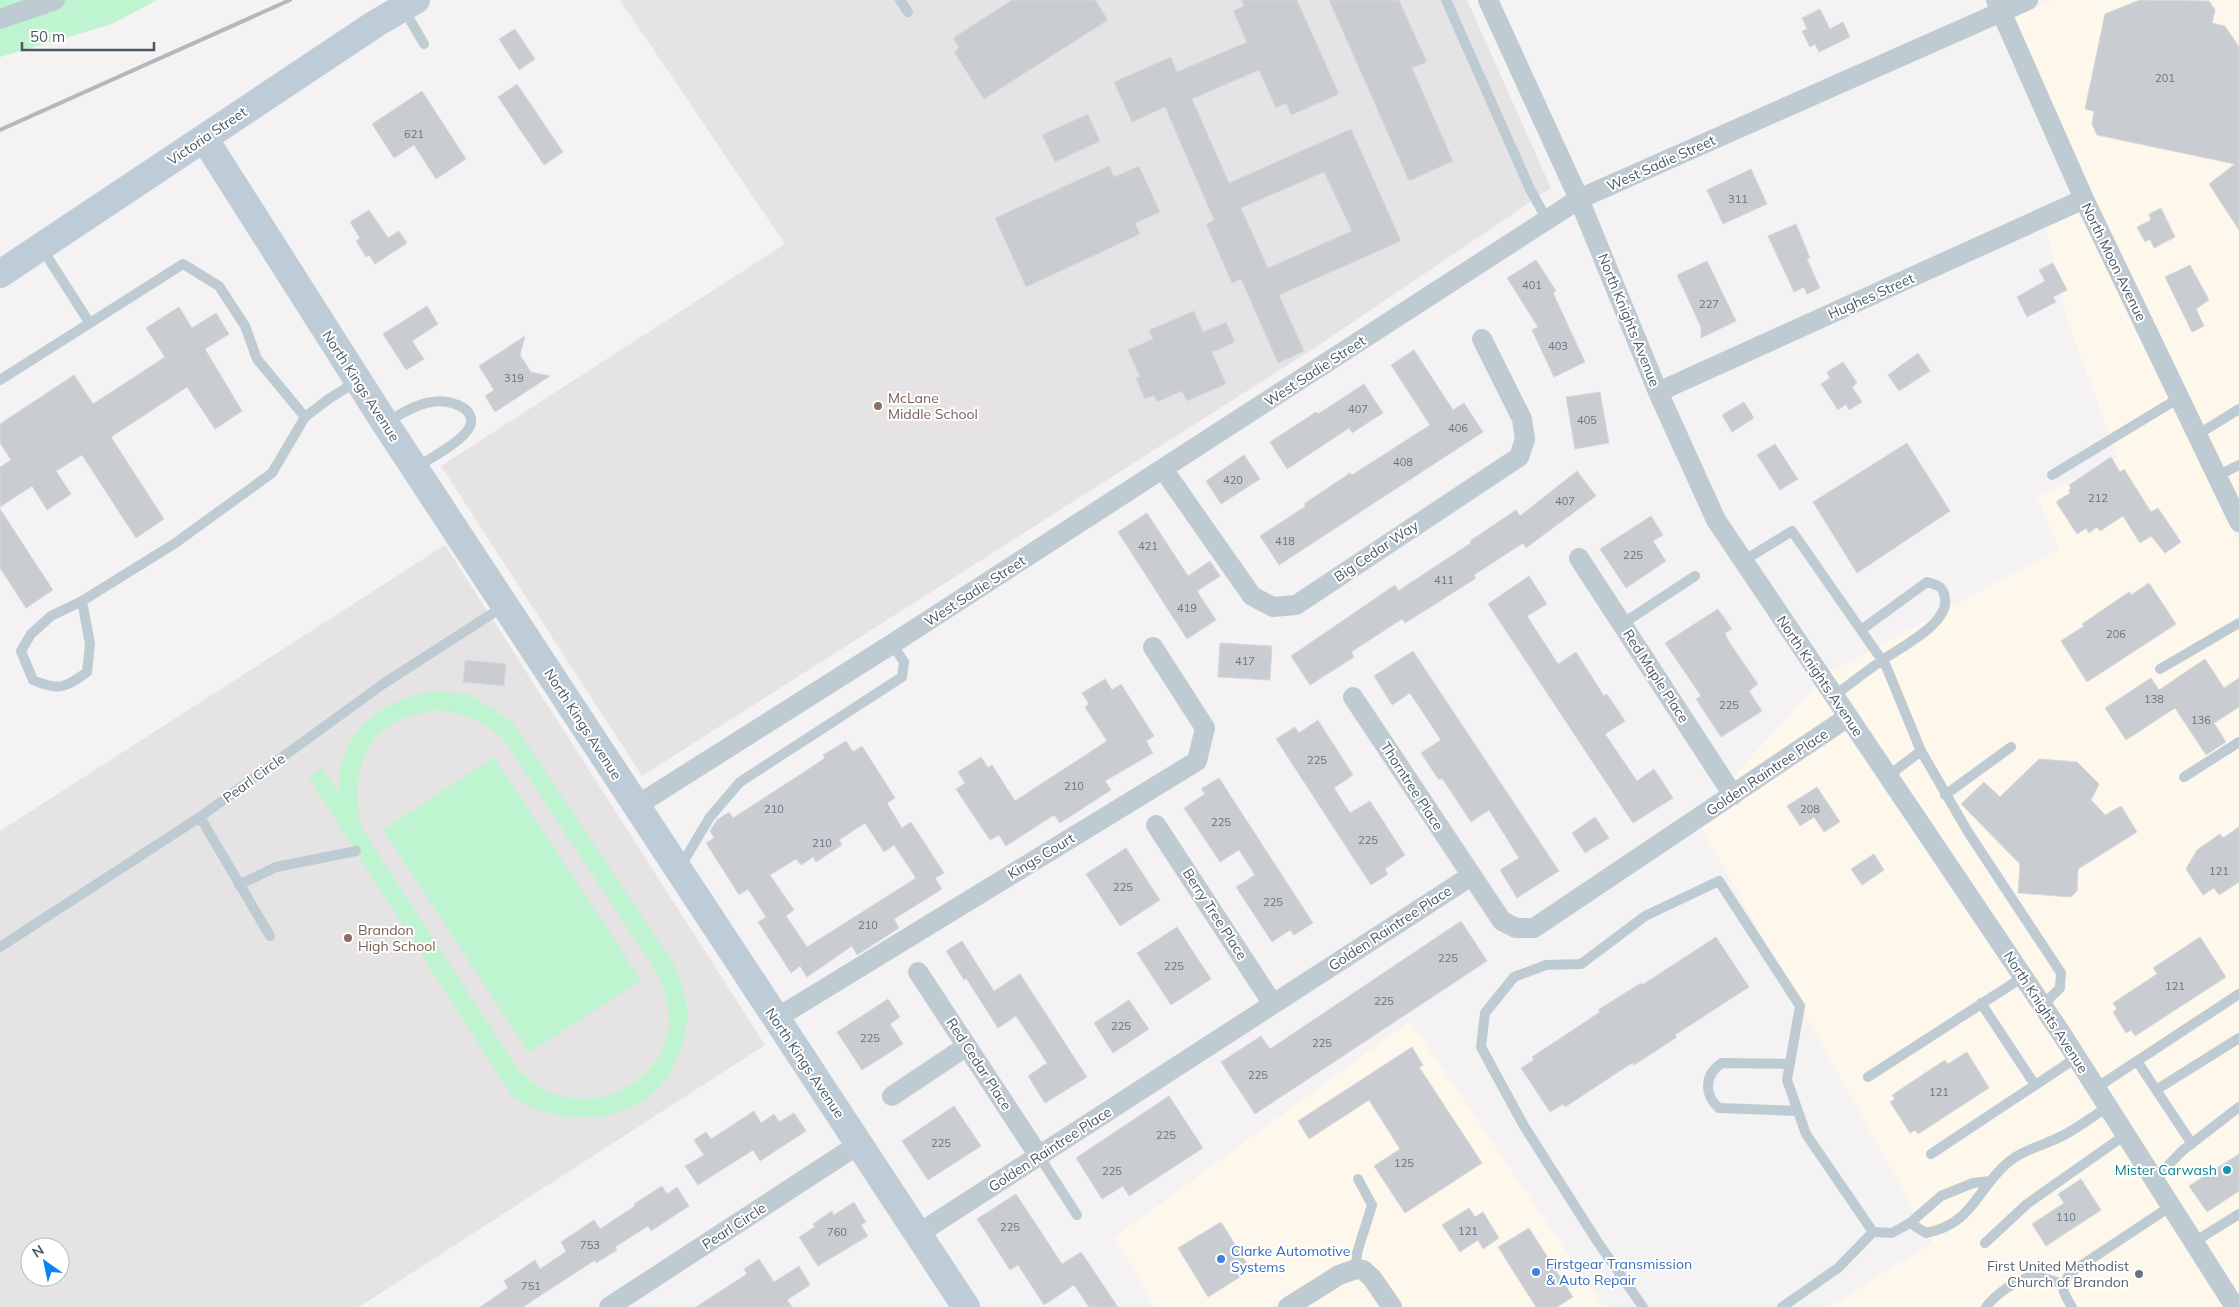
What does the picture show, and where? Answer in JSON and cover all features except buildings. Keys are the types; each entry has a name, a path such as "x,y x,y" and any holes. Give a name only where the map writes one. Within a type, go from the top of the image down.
{"street":[{"path":"0,19 55,0"},
{"name":"North Knights Avenue","path":"1488,0 1579,199 1658,392 1716,520 2023,977 2235,1307"},
{"name":"West Sadie Street","path":"636,806 892,644 1579,199 1999,6 2028,0"},
{"name":"Victoria Street","path":"0,274 409,4"},
{"name":"North Moon Avenue","path":"1999,6 2084,199 2239,522"},
{"name":"North Kings Avenue","path":"204,138 357,381 966,1307"},
{"name":"Hughes Street","path":"1658,392 2084,199"},
{"name":"Big Cedar Way","path":"1163,469 1252,596 1273,607 1296,604 1519,457 1525,439 1522,420 1482,339"},
{"name":"Red Maple Place","path":"1579,558 1734,794"},
{"name":"Kings Court","path":"775,1019 1197,761 1205,728 1153,647"},
{"name":"Thorntree Place","path":"1353,697 1471,876"},
{"name":"Golden Raintree Place","path":"918,1234 1471,876 1502,921 1516,928 1534,928 1848,717"},
{"name":"Berry Tree Place","path":"1156,825 1273,1004"},
{"name":"Red Cedar Place","path":"918,972 1039,1156"},
{"path":"892,1096 967,1046"},
{"name":"Pearl Circle","path":"609,1307 859,1144"},
{"path":"1288,1307 1339,1275 1356,1269 1363,1270 1372,1278 1392,1307"}],"lane":[{"path":"900,0 908,12"},
{"path":"1446,0 1530,189 1546,220"},
{"path":"409,4 424,44"},
{"path":"41,247 89,322"},
{"path":"0,380 183,264 219,286 245,326 257,359 305,417"},
{"path":"82,601 90,644 87,672 70,686 49,687 33,680 21,651 31,634 51,616 82,601 174,544 272,473 305,417 357,381"},
{"path":"2052,475 2179,398"},
{"path":"385,423 415,405 429,402 458,405 468,411 471,417 471,425 465,434 414,468"},
{"path":"2197,435 2239,409"},
{"path":"2217,476 2239,465"},
{"path":"1743,561 1792,531 1882,660 1921,751 1945,795 2016,906 2062,973 2060,988 2042,1006"},
{"path":"1622,624 1696,576"},
{"path":"1834,696 1882,660 1919,636 1940,617 1946,606 1944,592 1939,586 1927,582 1861,630"},
{"name":"Pearl Circle","path":"0,947 200,818 383,684 505,605"},
{"path":"2160,669 2239,623"},
{"path":"675,866 685,859 710,817 740,782 902,677 904,662 892,644"},
{"path":"2184,777 2239,742"},
{"path":"1945,795 2011,747"},
{"path":"1888,776 1921,751"},
{"path":"200,818 270,936"},
{"path":"240,884 276,866 356,851"},
{"path":"1643,1307 1597,1241 1530,1134 1481,1047 1485,1013 1514,977 1546,965 1581,964 1645,916 1719,882 1800,1006 1787,1080 1806,1134 1873,1232"},
{"path":"1868,1077 2023,977"},
{"path":"2096,1088 2239,994"},
{"path":"1982,1003 2035,1085"},
{"path":"2156,1090 2239,1038"},
{"path":"1931,1154 2076,1058"},
{"path":"2137,1061 2192,1144"},
{"path":"1789,1064 1722,1063 1714,1068 1708,1078 1707,1089 1714,1104 1719,1108 1798,1111"},
{"path":"1910,1223 1926,1233 1950,1226 1972,1208 1990,1181 2003,1166 2024,1150 2062,1136 2108,1107"},
{"path":"2154,1180 2192,1144 2239,1107"},
{"path":"1985,1243 2027,1204 2125,1135"},
{"path":"1039,1156 1078,1215"},
{"path":"1356,1269 1357,1253 1372,1205 1358,1179"},
{"path":"1782,1307 1838,1268 1873,1232 1892,1233 1910,1223 1942,1196 1973,1183 1990,1181"},
{"path":"2072,1307 2063,1293 2063,1284 2070,1273 2171,1206"},
{"path":"2194,1242 2239,1214"},
{"path":"1986,1307 2015,1284 2033,1276 2063,1284"}],"shaded area":[{"name":"McLane Middle School","path":"620,0 1467,0 1551,188 1316,347 642,776 441,466 785,244"},
{"path":"2053,0 2239,0 2239,501 2092,196 2014,17"},
{"path":"2080,212 2239,543 2239,1297 1829,673 2059,549 2037,496 2118,459 2068,322 2046,228"},
{"name":"Brandon High School","path":"445,545 765,1045 359,1307 0,1307 0,831"},
{"path":"1816,686 2055,1041 2224,1307 1829,1307 1932,1243 1696,817"},
{"path":"1410,1021 1604,1307 1403,1307 1380,1273 1357,1259 1341,1263 1269,1307 1155,1307 1115,1237"},
{"path":"1357,1279 1363,1281 1380,1307 1307,1307 1344,1284"}],"green space":[{"path":"0,0 157,0 112,24 0,57"},
{"path":"439,691 472,695 512,722 673,963 680,979 687,1006 687,1023 683,1041 675,1063 664,1082 649,1097 631,1107 611,1114 569,1117 548,1113 528,1106 511,1095 309,778 322,768 338,792 343,758 359,730 381,710 409,697","holes":["436,710 480,722 503,739 658,974 668,1004 668,1034 662,1051 652,1066 640,1079 626,1088 610,1095 575,1098 546,1091 519,1071 361,827 358,795 359,779 367,751 375,739 387,728 406,717"]},
{"path":"494,757 641,980 529,1053 383,830"}],"railway":[{"path":"0,130 290,0"}],"place":[{"name":"McLane Middle School","path":"878,406"},
{"name":"Brandon High School","path":"348,938"},
{"name":"Mister Carwash","path":"2227,1170"},
{"name":"Clarke Automotive Systems","path":"1221,1259"},
{"name":"Firstgear Transmission & Auto Repair","path":"1536,1272"},
{"name":"First United Methodist Church of Brandon","path":"2139,1274"}]}
